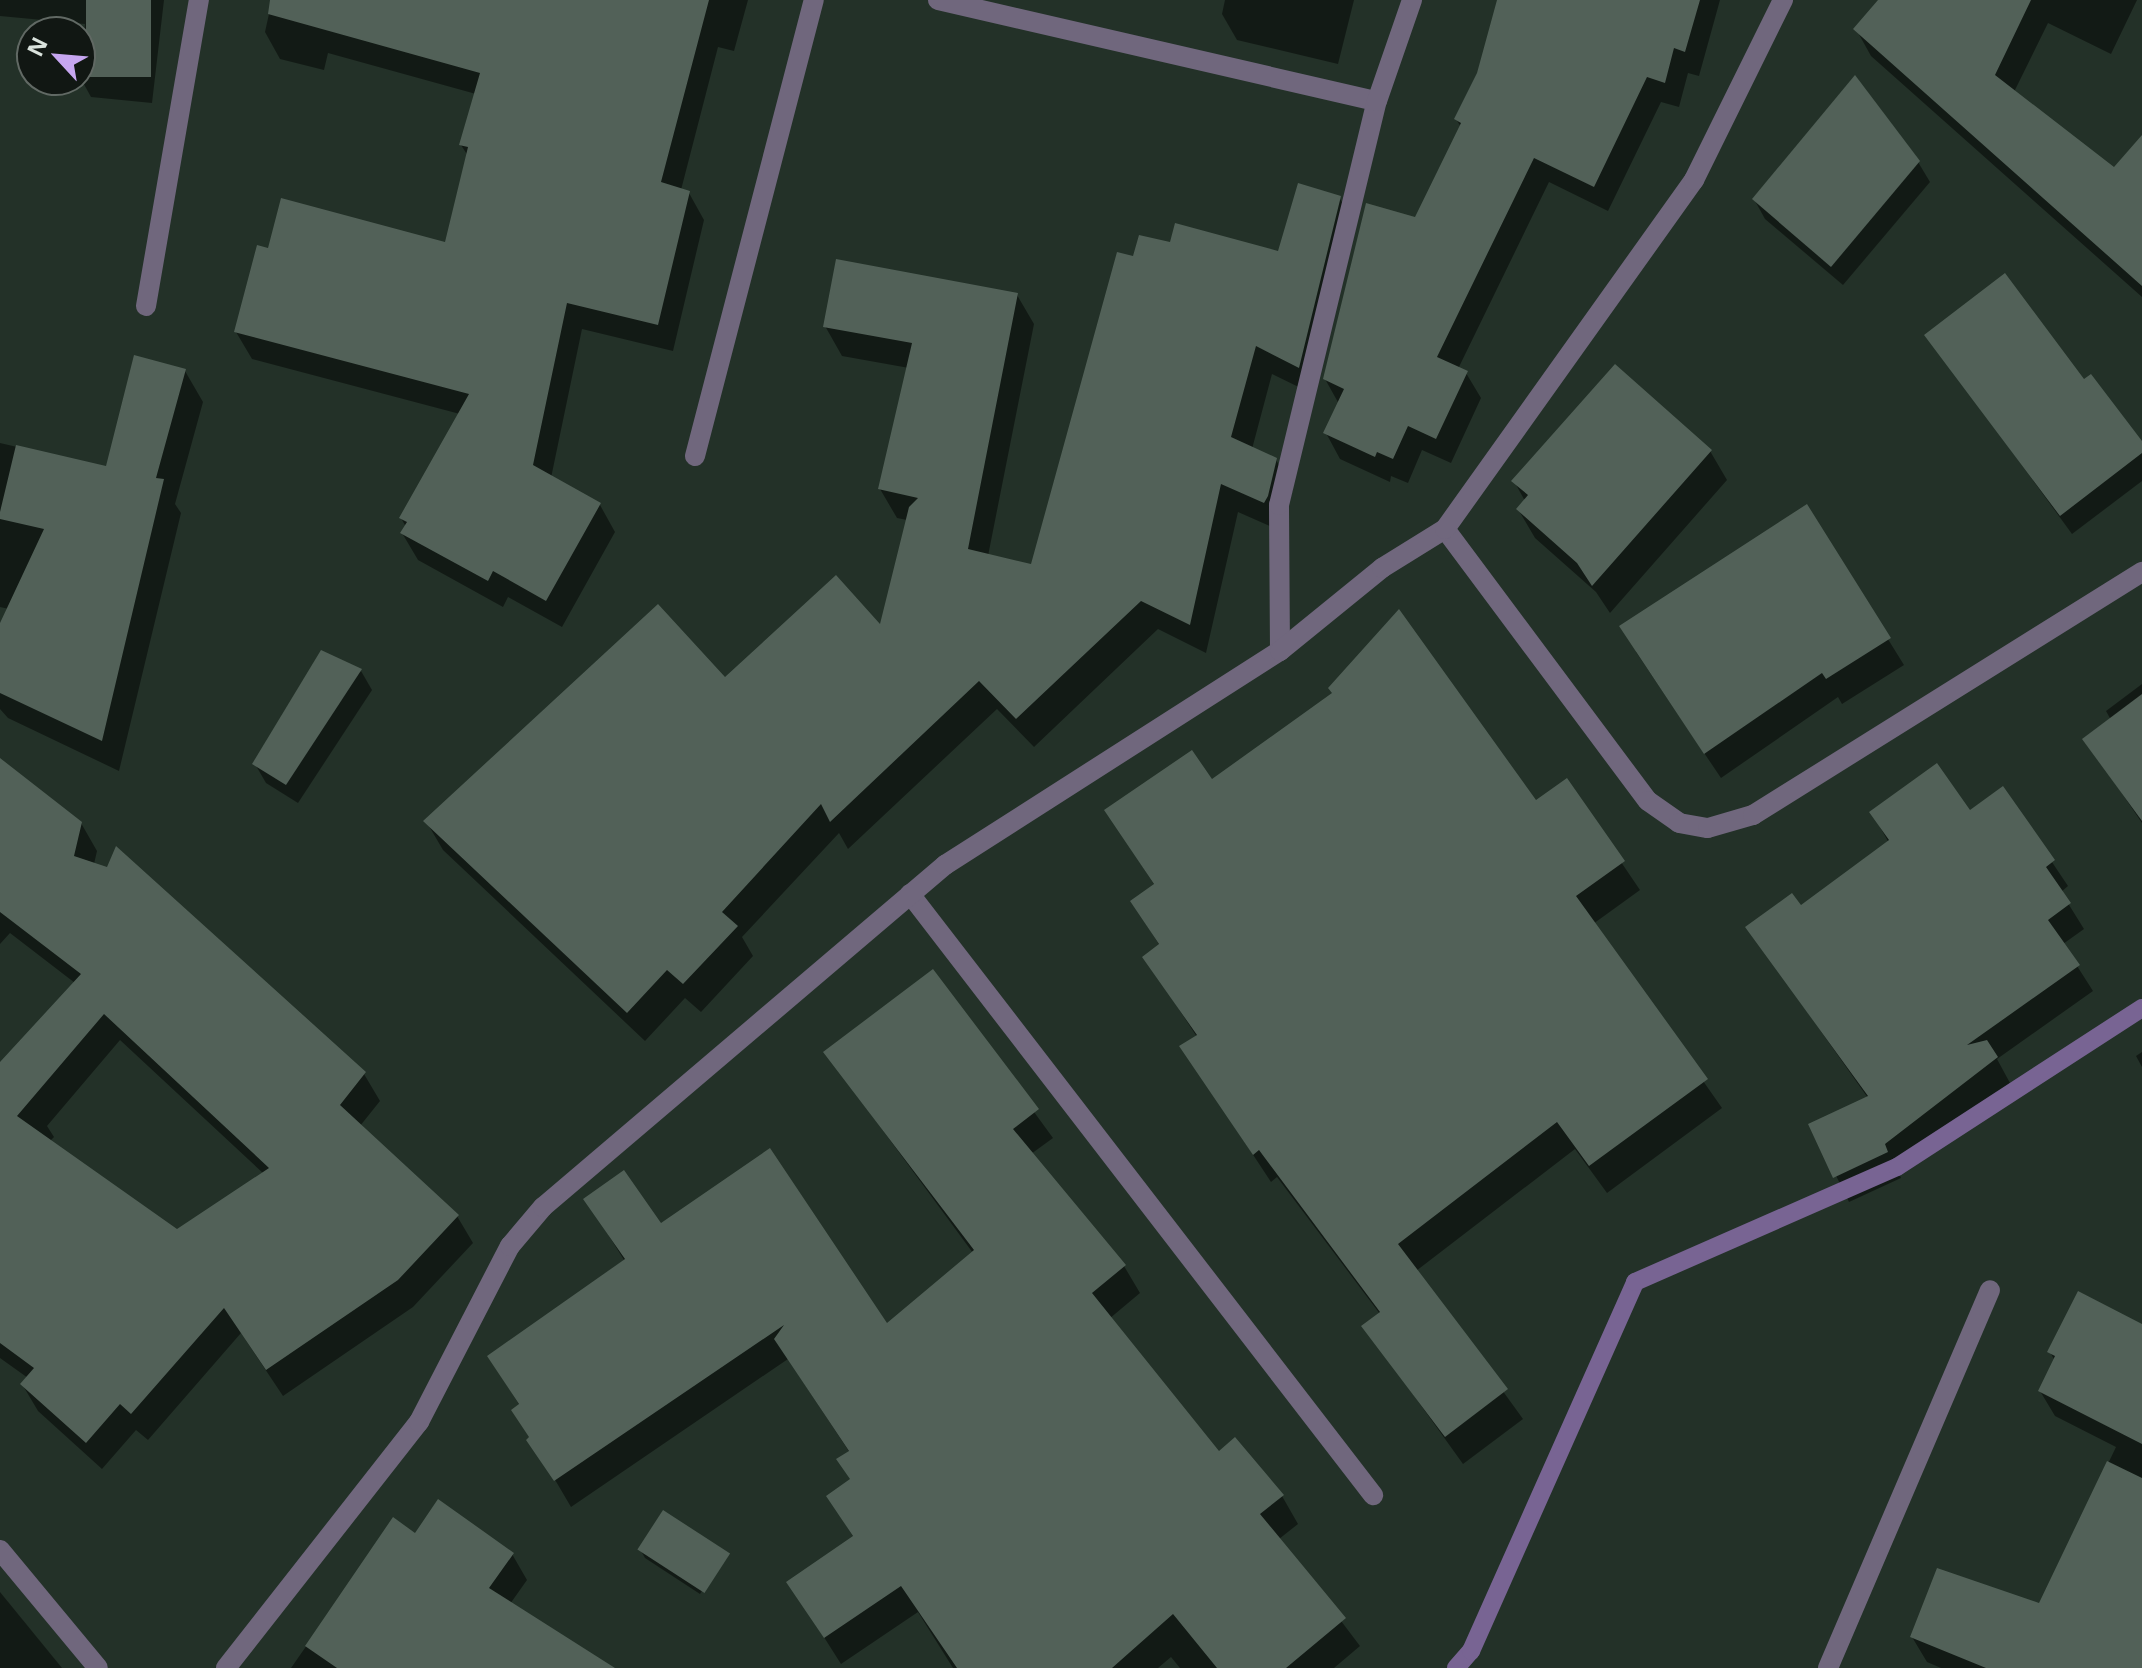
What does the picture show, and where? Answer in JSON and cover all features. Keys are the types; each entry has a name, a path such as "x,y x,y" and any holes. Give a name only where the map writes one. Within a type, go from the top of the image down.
{"street":[{"path":"146,306 199,0"},
{"path":"695,456 814,0"},
{"path":"938,0 1377,101"},
{"path":"1280,651 1279,505 1377,101 1412,0"},
{"path":"226,1668 419,1422 510,1246 543,1207 945,865 1280,651 1382,568 1445,529 1694,180 1783,0"},
{"path":"1445,529 1648,801 1679,823 1708,828 1753,815 2142,572"},
{"path":"910,894 1373,1495"},
{"path":"1828,1668 1990,1290"},
{"path":"0,1550 98,1668"}],"building":[{"path":"86,0 151,0 151,77 96,77 96,16 86,16"},
{"path":"270,0 709,0 661,182 690,191 658,325 567,303 533,465 601,503 546,601 493,571 488,581 400,533 407,522 399,518 469,394 234,332 257,245 268,248 281,198 445,242 468,147 459,145 480,73 268,14"},
{"path":"1497,0 1700,0 1685,52 1674,48 1665,83 1647,77 1594,187 1534,158 1437,357 1468,371 1436,439 1408,426 1393,459 1377,452 1375,457 1323,433 1344,389 1323,379 1366,203 1415,217 1461,123 1454,119 1477,73"},
{"path":"1878,0 2031,0 1995,75 2114,167 2142,135 2142,286 1853,29"},
{"path":"1855,75 1920,161 1831,267 1752,199"},
{"path":"1298,183 1341,196 1299,368 1256,346 1231,437 1277,458 1268,496 1264,503 1221,484 1190,625 1141,601 1016,719 979,681 830,822 821,804 722,912 738,926 683,984 667,970 627,1013 423,821 658,604 725,677 836,575 880,624 909,507 918,498 878,489 912,343 823,327 836,259 1018,293 968,549 1031,564 1117,252 1133,256 1139,235 1170,242 1175,223 1278,251"},
{"path":"2005,273 2084,379 2091,374 2142,441 2142,453 2060,516 1924,335"},
{"path":"134,355 186,369 156,478 164,479 102,741 0,693 0,623 44,529 0,519 0,512 16,445 106,466"},
{"path":"1615,364 1712,450 1592,586 1577,563 1516,509 1528,495 1511,481"},
{"path":"1807,504 1891,638 1826,679 1822,673 1704,754 1619,626"},
{"path":"1399,609 1536,800 1567,778 1625,861 1576,896 1708,1079 1589,1166 1557,1122 1398,1244 1508,1389 1445,1437 1361,1326 1380,1312 1259,1150 1253,1155 1179,1046 1197,1035 1142,957 1159,944 1130,901 1154,884 1104,810 1192,750 1212,779 1332,693 1328,688"},
{"path":"321,650 362,669 286,785 252,764"},
{"path":"2142,694 2142,821 2082,739"},
{"path":"0,758 82,822 74,856 107,867 116,846 366,1072 340,1105 459,1215 398,1280 266,1370 224,1308 131,1414 120,1404 86,1443 20,1384 34,1368 0,1343 0,1062 81,974 0,912","holes":["104,1014 269,1168 177,1229 17,1116"]},
{"path":"1937,763 1970,810 2003,786 2055,860 2046,867 2071,903 2048,920 2080,965 1967,1045 1987,1040 1998,1057 1885,1144 1888,1152 1833,1178 1808,1124 1868,1096 1745,927 1792,893 1801,905 1889,840 1869,812"},
{"path":"933,969 1039,1109 1013,1129 1126,1265 1092,1293 1219,1451 1235,1437 1284,1495 1260,1514 1346,1618 1286,1668 1217,1668 1173,1614 1112,1668 957,1668 901,1586 824,1638 786,1582 853,1536 826,1496 850,1479 836,1459 849,1451 774,1339 784,1325 554,1481 526,1440 529,1437 511,1410 519,1404 487,1356 625,1259 583,1199 624,1170 661,1223 770,1148 887,1323 974,1250 823,1052"},
{"path":"2078,1291 2142,1324 2142,1444 2038,1391 2055,1356 2047,1352"},
{"path":"2107,1461 2142,1478 2142,1668 1986,1668 1910,1637 1937,1568 2039,1603"},
{"path":"438,1499 514,1553 489,1588 615,1668 337,1668 305,1646 393,1517 415,1533"},
{"path":"663,1510 730,1554 704,1593 637,1549"}],"waterway":[{"path":"1456,1668 1471,1651 1635,1282 1897,1167 2142,1008"}]}
